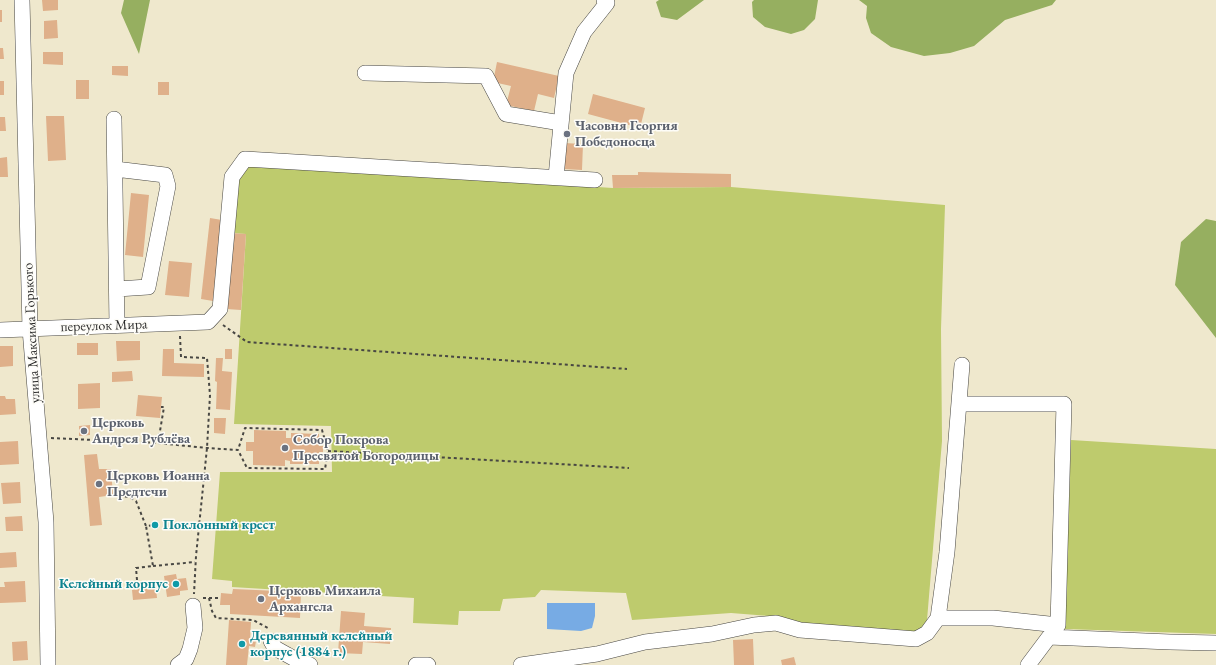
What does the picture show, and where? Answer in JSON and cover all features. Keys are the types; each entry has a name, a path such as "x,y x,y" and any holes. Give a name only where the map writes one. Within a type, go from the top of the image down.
{"street":[{"name":"улица Максима Горького","path":"22,0 30,328 46,522 48,665"},
{"path":"556,177 566,73 584,32 605,1"},
{"path":"365,73 486,76 506,114 561,123"},
{"path":"114,119 117,326"},
{"path":"210,320 220,309 232,177 245,159 595,180"},
{"path":"115,169 164,175 168,186 148,287 117,289"},
{"name":"переулок Мира","path":"0,330 117,326 210,320"},
{"path":"521,665 597,654 645,642 712,634 754,625 776,623 800,630 916,639 927,633 938,618 947,552 962,365"},
{"path":"959,404 1064,404 1053,631 1028,665"},
{"path":"178,665 186,659 190,649 195,628 194,602"},
{"path":"938,618 993,618 1053,631 1216,643"},
{"path":"271,641 275,648 310,665"},
{"path":"416,665 428,665"}],"path":[{"path":"210,320 248,342 627,369"},
{"path":"180,323 181,357 207,358 210,395 194,602 209,598 219,598"},
{"path":"158,442 164,407 161,407"},
{"path":"246,428 253,428 322,430 328,451 325,469 247,468 238,450 246,428"},
{"path":"38,437 158,442 238,450"},
{"path":"328,451 629,468"},
{"path":"113,496 129,496 136,501 146,526 153,566"},
{"path":"146,526 155,525"},
{"path":"137,580 136,568 196,562"},
{"path":"209,598 212,611 216,618 253,620 268,628 271,641"}],"green space":[{"path":"124,0 150,0 139,54 121,13"},
{"path":"659,0 704,0 677,20 661,17 656,2"},
{"path":"754,0 818,0 815,19 804,30 791,34 765,27 753,17 752,2"},
{"path":"859,0 1056,0 1052,5 1005,20 974,46 950,53 924,56 891,47 871,33 866,18 867,6"},
{"path":"244,164 613,188 731,187 945,205 941,329 942,441 927,620 924,628 913,634 807,627 782,617 731,613 632,620 626,593 541,590 535,597 503,599 500,611 459,611 458,625 413,623 414,598 232,587 232,581 212,579 220,472 332,472 331,426 234,424 246,234 231,233 236,176"},
{"path":"1206,219 1216,221 1216,338 1175,285 1181,242"},
{"path":"1071,440 1216,449 1216,634 1065,629"}],"water":[{"path":"547,603 595,603 595,616 592,628 581,631 547,629"}],"building":[{"path":"42,0 58,0 58,10 43,11"},
{"path":"0,10 2,10 2,22 0,22"},
{"path":"57,20 58,38 44,39 44,21"},
{"path":"0,48 3,48 4,59 0,59"},
{"path":"43,52 63,52 63,65 43,64"},
{"path":"497,62 559,76 554,98 538,94 534,111 506,105 511,86 493,82"},
{"path":"112,66 128,66 128,76 112,75"},
{"path":"76,80 89,80 89,99 76,99"},
{"path":"0,81 4,81 4,95 0,95"},
{"path":"158,82 169,82 169,95 158,95"},
{"path":"593,94 645,108 640,128 588,114"},
{"path":"46,116 64,116 66,160 48,161"},
{"path":"0,117 5,117 6,131 0,131"},
{"path":"564,143 583,144 582,170 563,169"},
{"path":"7,157 8,177 0,177 0,158"},
{"path":"638,172 731,174 731,187 613,188 612,175 638,175"},
{"path":"131,193 149,195 143,257 125,255"},
{"path":"210,218 222,220 213,301 201,299"},
{"path":"231,233 246,234 241,310 226,309"},
{"path":"169,261 192,263 189,297 165,295"},
{"path":"116,341 140,341 140,360 117,361"},
{"path":"77,343 98,343 98,355 77,355"},
{"path":"0,346 13,346 13,366 0,367"},
{"path":"163,349 174,349 174,363 204,364 204,377 162,376"},
{"path":"225,349 232,349 232,359 225,359"},
{"path":"216,358 223,358 222,371 232,372 230,410 216,409"},
{"path":"132,371 133,381 112,382 112,372"},
{"path":"100,383 100,408 78,409 78,384"},
{"path":"138,395 162,397 160,418 136,416"},
{"path":"0,396 5,396 6,399 15,399 16,414 0,415"},
{"path":"214,418 226,418 225,434 214,433"},
{"name":"Церковь Андрея Рублёва","path":"90,425 90,435 79,436 79,426"},
{"name":"Собор Покрова Пресвятой Богородицы","path":"254,430 286,431 286,438 291,438 291,433 319,434 319,446 323,446 323,452 319,452 319,464 290,464 290,461 285,460 285,466 253,465 253,451 246,451 246,442 254,442"},
{"path":"18,441 19,464 0,465 0,442"},
{"name":"Церковь Иоанна Предтечи","path":"97,454 99,469 111,469 113,495 99,497 102,525 90,526 84,455"},
{"path":"20,482 21,503 3,504 1,483"},
{"path":"22,516 23,531 6,531 5,517"},
{"path":"16,552 17,567 0,568 0,553"},
{"name":"Келейный корпус","path":"176,574 177,579 186,578 188,590 180,591 180,595 167,597 164,576"},
{"path":"25,581 26,602 0,603 0,587 5,587 4,582"},
{"name":"Келейный корпус","path":"149,581 150,589 156,588 157,598 133,600 132,590 139,589 139,582"},
{"name":"Церковь Михаила Архангела","path":"233,589 301,592 300,618 230,614 230,605 220,605 221,593 232,594"},
{"path":"341,611 365,613 364,626 391,628 390,644 363,642 362,654 338,653"},
{"name":"Деревянный келейный корпус (1884 г.)","path":"229,620 251,622 250,640 256,641 255,647 249,646 247,665 226,665"},
{"path":"753,639 754,665 734,665 733,640"},
{"path":"27,641 28,660 13,661 12,642"},
{"path":"794,657 796,665 782,665 781,660"}],"place":[{"name":"Часовня Георгия Победоносца","path":"567,134"},
{"name":"Церковь Андрея Рублёва","path":"84,431"},
{"name":"Собор Покрова Пресвятой Богородицы","path":"285,448"},
{"name":"Церковь Иоанна Предтечи","path":"99,484"},
{"name":"Поклонный крест","path":"155,525"},
{"name":"Келейный корпус","path":"176,584"},
{"name":"Церковь Михаила Архангела","path":"261,599"},
{"name":"Деревянный келейный корпус (1884 г.)","path":"242,644"}]}
